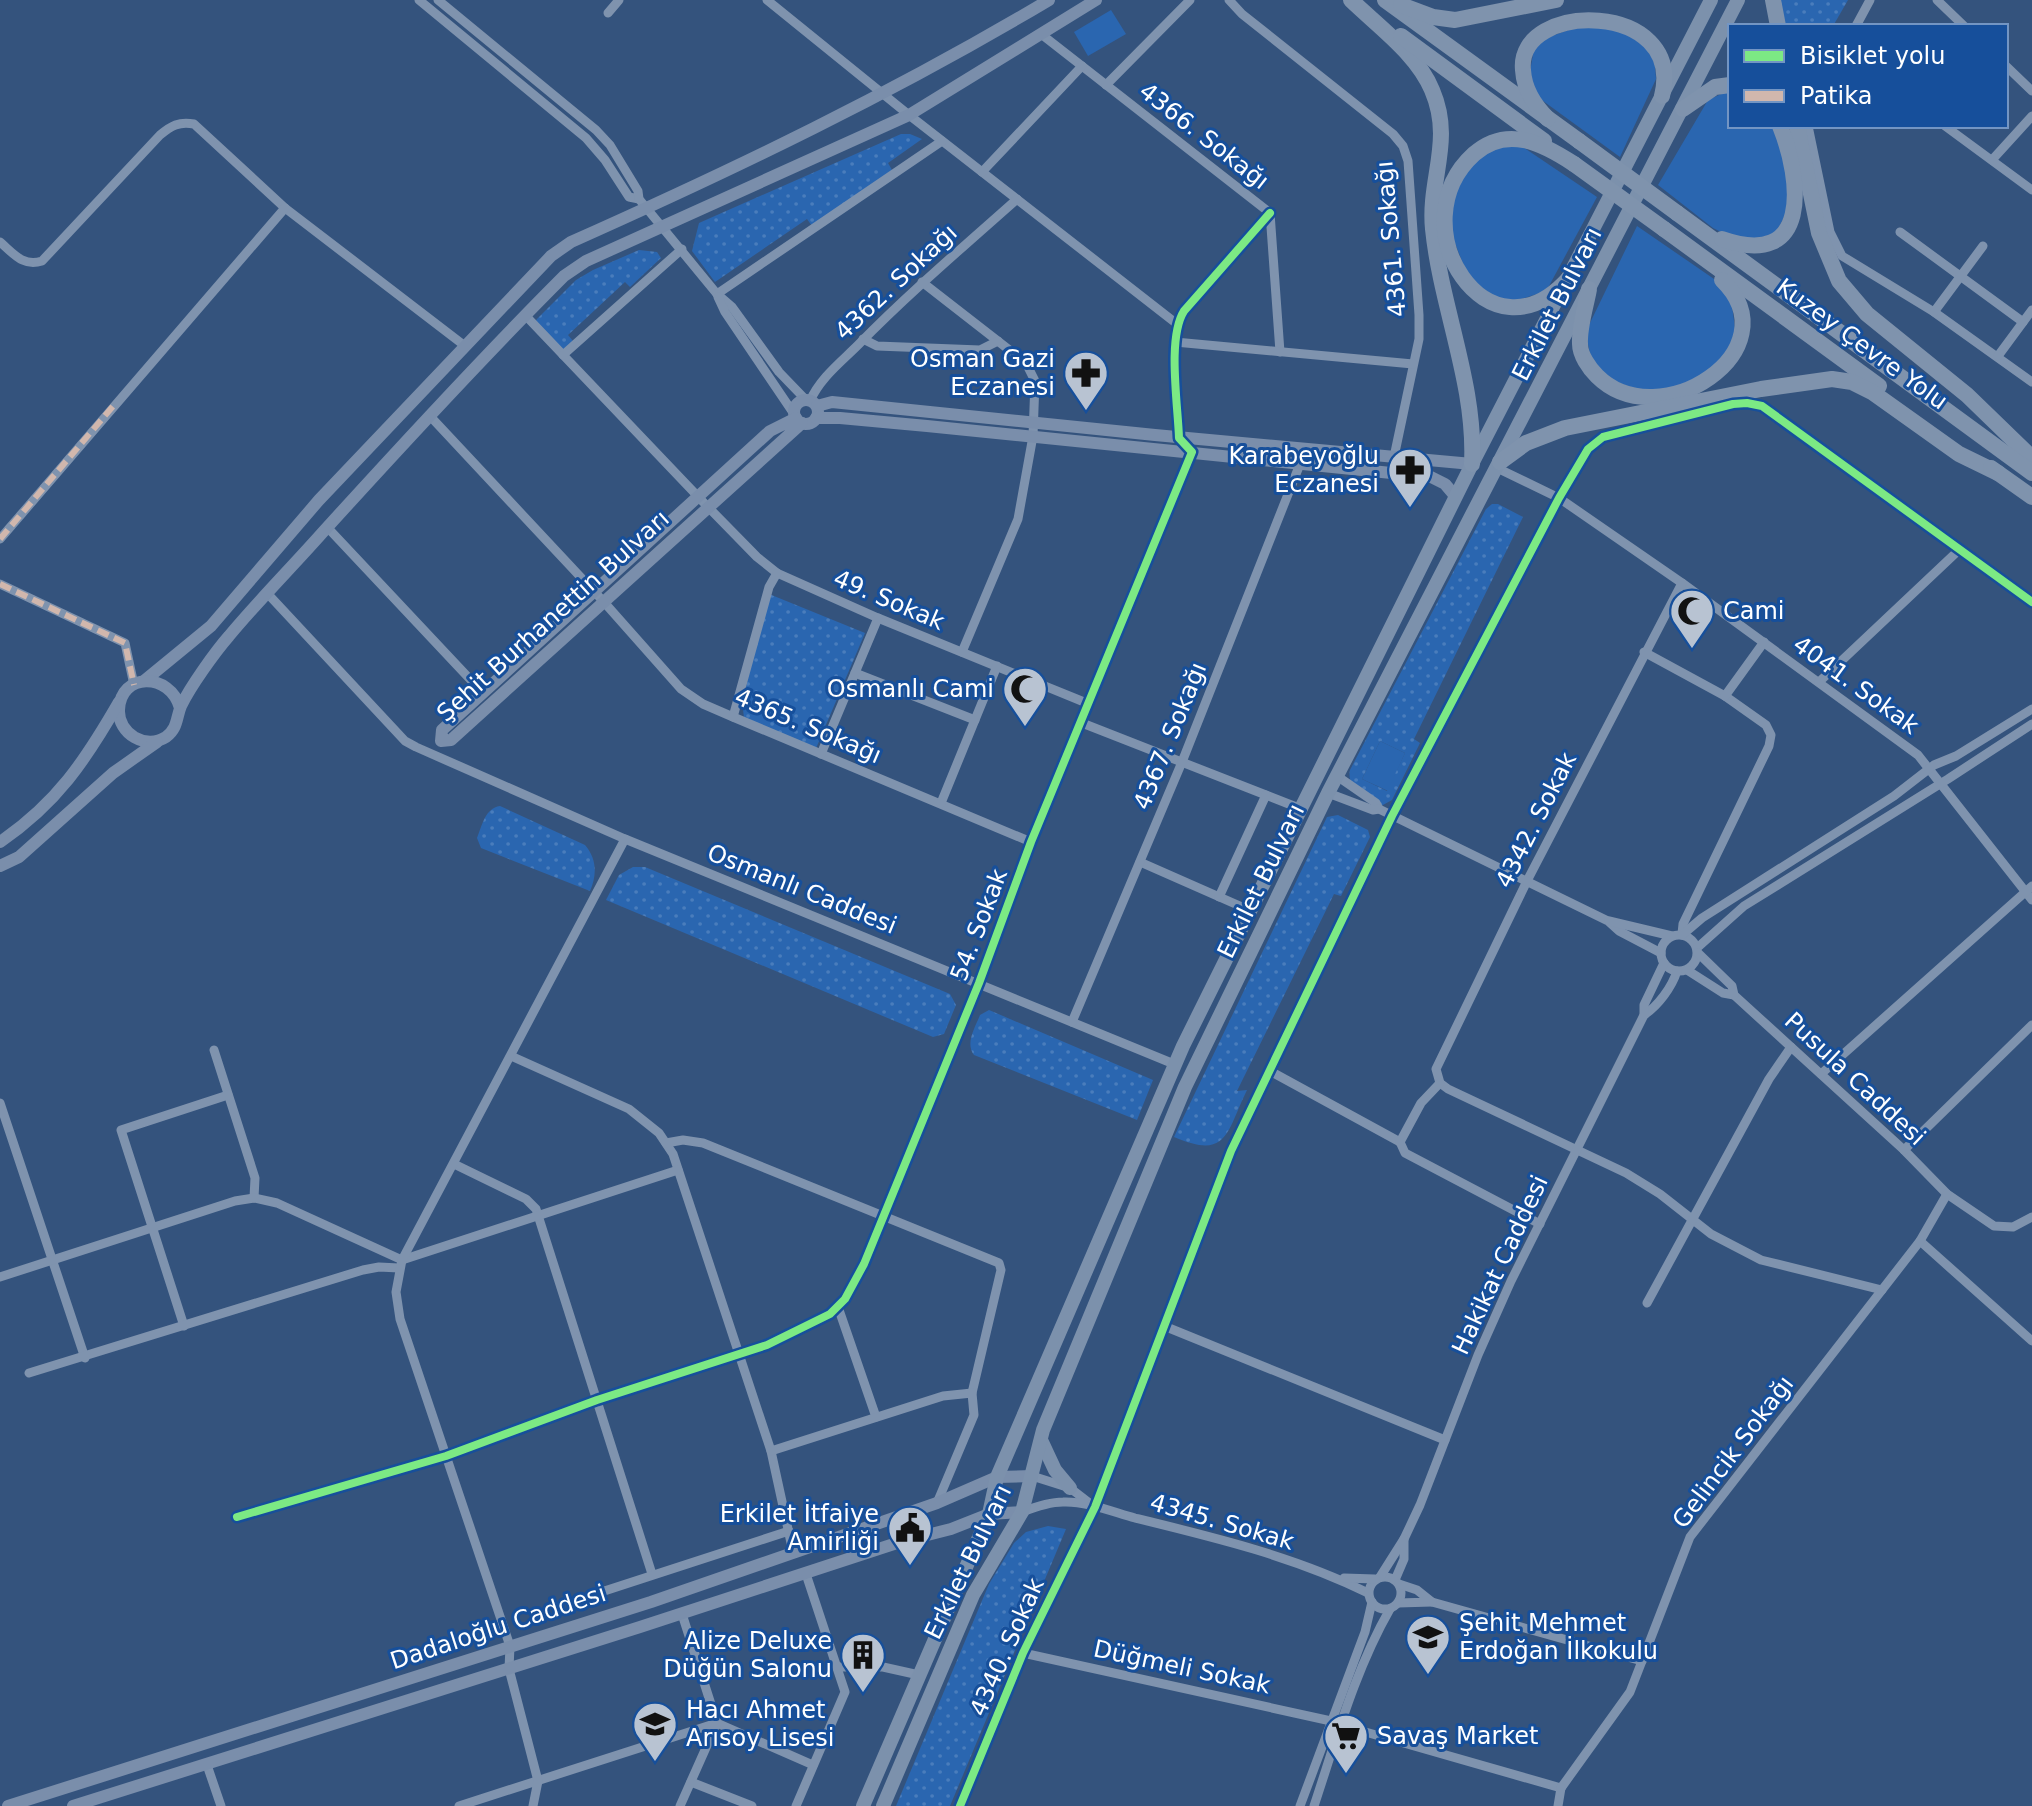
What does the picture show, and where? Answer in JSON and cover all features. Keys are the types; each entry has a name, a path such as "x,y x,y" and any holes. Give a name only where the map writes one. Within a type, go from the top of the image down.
{"highway":[{"path":"1351,0 1574,164"},
{"path":"1351,0 1416,63 1432,89 1439,112 1442,141 1432,226 1469,405 1472,464"},
{"path":"1386,0 1433,17 1455,20 1556,0"},
{"path":"1386,0 1548,119"},
{"path":"1773,0 1778,24"},
{"path":"1548,119 1527,90 1524,56 1529,41 1539,28 1570,12 1608,13 1630,21 1646,32 1662,58 1665,81 1662,96"},
{"path":"1683,109 1715,87 1728,85"},
{"name":"Kuzey Çevre Yolu","path":"1548,119 2032,473"},
{"path":"1706,233 1750,247 1772,242 1785,231 1795,209 1796,191 1780,128"},
{"path":"1797,128 1822,244 1831,268 1848,293 1876,322 1967,395 2032,458"},
{"path":"1570,277 1549,297 1526,307 1504,307 1491,303 1474,291 1456,269 1448,249 1444,219 1448,194 1458,173 1476,152 1492,142 1524,139 1574,164"},
{"name":"Kuzey Çevre Yolu","path":"1574,164 2032,497"},
{"path":"1589,289 1580,343 1588,364 1598,377 1612,387 1635,395 1661,397 1686,391 1711,377 1724,365 1738,343 1743,321 1735,294 1690,248"},
{"path":"1499,465 1526,443 1565,428 1761,389 1832,379 1852,382 1872,392 1959,454 1998,473"}],"main road":[{"name":"Erkilet Bulvarı","path":"863,1806 989,1514 997,1477 1174,1064 1472,464 1711,0"},
{"name":"Erkilet Bulvarı","path":"883,1806 973,1595 1022,1512 1043,1430 1185,1087 1328,793 1738,0"},
{"path":"1041,1440 1055,1470 1070,1488"}],"street":[{"path":"419,0 586,138 600,153 629,197 643,204"},
{"path":"438,0 596,130 615,153 643,204 717,294 732,307 779,372 812,406 840,418 1431,477 1445,484 1456,497"},
{"path":"608,13 619,0"},
{"path":"767,0 1177,324"},
{"path":"0,842 29,822 67,785 121,699 211,626 319,500 532,274 561,249 643,204 720,176 884,94 1049,0"},
{"path":"0,866 19,857 113,773 175,727 180,708 227,638 429,415 564,276 586,261 909,115 1096,0"},
{"path":"1106,85 1190,0"},
{"name":"4361. Sokağı","path":"1229,0 1242,14 1393,134 1403,146 1408,161 1419,339 1394,457"},
{"path":"1857,24 1870,0"},
{"path":"1937,0 1962,24"},
{"name":"4366. Sokağı","path":"1041,34 1270,213 1280,352"},
{"path":"982,172 1082,66"},
{"path":"2008,68 2032,91"},
{"path":"1992,160 2032,116"},
{"path":"0,242 23,261 42,261 160,135 179,123 194,124 285,208 465,346"},
{"path":"1808,128 1830,232 1842,256 1934,312 2032,382"},
{"path":"1948,128 2032,190"},
{"path":"717,294 942,141"},
{"name":"4362. Sokağı","path":"812,406 820,383 863,339 922,282 1017,199"},
{"path":"0,539 285,208"},
{"path":"1192,452 1179,438 1177,324 1184,311 1270,213"},
{"path":"1900,232 2023,322"},
{"path":"1934,312 1983,246"},
{"path":"563,355 682,249"},
{"path":"922,282 1026,363 1034,375 1033,436 1018,519 962,652"},
{"path":"717,294 725,312 762,362 785,404 797,418 810,423 812,406"},
{"path":"1998,356 2032,310"},
{"name":"49. Sokak","path":"525,315 708,507 777,573 1089,704"},
{"path":"863,339 877,346 980,350 990,348 998,341"},
{"path":"1175,342 1413,364"},
{"path":"797,418 796,406 832,402 1472,464"},
{"name":"4340. Sokak","path":"960,1806 1023,1653 1095,1507 1231,1151 1392,816 1559,498 1588,449 1603,437 1733,404 1747,403 1769,409 2032,602"},
{"name":"4365. Sokağı","path":"429,415 681,689 703,704 1031,842"},
{"name":"Şehit Burhanettin Bulvarı","path":"797,418 708,507 451,740 441,741 442,730 593,591 770,431 797,418"},
{"name":"54. Sokak","path":"237,1517 446,1456 597,1400 767,1345 822,1320 838,1307 857,1279 884,1215 979,983 1031,842 1192,452"},
{"name":"4367. Sokağı","path":"1072,1022 1182,762 1300,464"},
{"name":"4041. Sokak","path":"1499,465 1559,498 1682,583 1918,755 2030,893"},
{"path":"327,527 483,693"},
{"path":"1819,682 1960,549"},
{"path":"733,717 769,587 777,573"},
{"name":"4342. Sokak","path":"1400,1142 1425,1097 1439,1080 1436,1069 1527,881 1682,583"},
{"path":"0,584 125,643 139,683"},
{"name":"Osmanlı Caddesi","path":"267,593 405,741 625,839 1174,1064"},
{"path":"821,754 878,618"},
{"path":"1725,696 1764,642"},
{"path":"1644,652 1725,696 1766,725 1771,739 1677,935"},
{"path":"941,803 997,666"},
{"path":"855,673 975,720"},
{"path":"139,683 163,684 177,698 180,708"},
{"path":"121,699 120,719 131,736 150,742 160,740"},
{"path":"1662,958 1664,943 1894,796 1929,769 2032,709"},
{"path":"1082,723 1299,808"},
{"path":"1337,776 1376,803 1379,809 1608,921 1682,970 1695,963 1698,950 1744,906 2032,724"},
{"path":"432,754 441,741"},
{"path":"1328,793 1373,810 1379,809"},
{"path":"1219,897 1266,795"},
{"path":"533,1806 538,1781 509,1669 510,1646 400,1319 396,1292 401,1264 625,839"},
{"path":"1140,862 1249,910"},
{"path":"1821,1074 2030,893"},
{"path":"1608,921 1620,921 1692,939 1698,950"},
{"name":"Pusula Caddesi","path":"1698,950 1732,986 1734,995"},
{"name":"Hakikat Caddesi","path":"1378,1578 1404,1539 1494,1317 1644,1015 1644,1005 1662,958"},
{"name":"Pusula Caddesi","path":"1682,970 1723,993 1734,995 1904,1150 1947,1194 1994,1226 2013,1227 2032,1217"},
{"name":"Hakikat Caddesi","path":"1644,1015 1652,1010 1682,970"},
{"path":"1904,1150 2032,1025"},
{"path":"1647,1303 1774,1070 1791,1047"},
{"path":"214,1050 255,1178 254,1198"},
{"path":"511,1056 629,1109 650,1124 666,1143 678,1170 771,1451 793,1552"},
{"path":"1270,1071 1400,1142 1408,1157 1540,1224"},
{"path":"1439,1080 1448,1089 1644,1183 1692,1221 1761,1260 1882,1290"},
{"path":"184,1326 121,1130 228,1095"},
{"path":"0,1103 85,1358"},
{"path":"666,1143 683,1140 703,1143 995,1260 1000,1266 972,1393 974,1415 937,1503"},
{"path":"454,1164 526,1199 536,1209 652,1574"},
{"path":"29,1373 363,1270 401,1264 678,1170"},
{"name":"Gelincik Sokağı","path":"1561,1788 1572,1777 1630,1692 1690,1537 1920,1241 1947,1194"},
{"path":"0,1277 235,1201 254,1198 277,1203 401,1264"},
{"path":"1920,1241 2032,1341"},
{"path":"838,1307 876,1417"},
{"path":"1164,1326 1445,1440"},
{"path":"771,1451 943,1396 972,1393"},
{"path":"997,1477 1032,1476"},
{"name":"4345. Sokak","path":"1032,1476 1070,1488 1095,1507"},
{"name":"Dadaloğlu Caddesi","path":"8,1806 651,1602 937,1503 997,1477"},
{"name":"4345. Sokak","path":"1022,1512 1065,1501 1095,1507 1195,1533 1337,1577 1370,1598"},
{"name":"Dadaloğlu Caddesi","path":"73,1806 900,1542 951,1529 989,1514 1022,1512"},
{"path":"589,1596 789,1531"},
{"name":"Hakikat Caddesi","path":"1397,1582 1404,1559 1404,1539"},
{"path":"796,1806 845,1692 806,1574"},
{"name":"4345. Sokak","path":"1337,1577 1378,1578"},
{"path":"1314,1806 1378,1578 1417,1590 1432,1602"},
{"path":"1300,1806 1378,1630 1402,1593 1397,1582"},
{"path":"1370,1598 1380,1609 1432,1602 1642,1661"},
{"path":"680,1806 717,1723 682,1614"},
{"name":"Düğmeli Sokak","path":"1023,1653 1336,1723 1561,1788"},
{"path":"837,1667 883,1667 919,1675"},
{"path":"459,1806 717,1723 813,1765"},
{"path":"207,1765 221,1806"},
{"path":"691,1782 752,1806"},
{"path":"1558,1806 1561,1788"}],"shaded area":[{"path":"1777,0 1848,0 1834,24 1783,24"},
{"path":"1111,10 1126,34 1088,56 1074,32"},
{"path":"1602,18 1654,52 1656,79 1620,157 1539,98 1529,78 1535,42"},
{"path":"1728,91 1728,128 1776,128 1791,203 1776,233 1743,243 1713,228 1658,185 1708,100"},
{"path":"901,134 922,139 888,163 892,170 812,226 807,219 715,282 692,251 699,223"},
{"path":"1500,145 1523,147 1597,197 1549,286 1543,292 1506,304 1469,279 1449,228 1454,191 1474,162"},
{"path":"1637,226 1717,281 1731,298 1736,336 1714,368 1697,380 1675,389 1639,389 1610,378 1599,369 1588,343 1589,325"},
{"path":"639,250 657,252 661,258 630,287 625,282 568,335 573,341 559,354 535,322 537,319 576,280"},
{"path":"1498,504 1523,517 1414,739 1420,743 1392,800 1381,806 1354,788 1350,770 1486,509","holes":["1380,741 1405,753 1387,791 1362,779"]},
{"path":"769,594 865,633 814,753 745,725 742,702"},
{"path":"1380,741 1405,753 1388,791 1362,779"},
{"path":"500,806 585,845 595,867 590,891 481,848 477,838 487,814"},
{"path":"1338,815 1368,830 1370,837 1341,896 1334,894 1237,1091 1247,1090 1229,1130 1215,1144 1192,1143 1174,1137 1327,817"},
{"path":"633,867 645,867 950,994 956,1005 944,1034 933,1037 606,900 619,875"},
{"path":"989,1010 1153,1080 1137,1120 974,1055 970,1046 972,1035 980,1015"},
{"path":"1048,1526 1066,1529 950,1806 896,1806 989,1584 1014,1543 1026,1532"}],"marked path":[{"path":"0,539 114,405"},
{"path":"0,584 125,643 134,685"}],"cycle path":[{"path":"237,1517 446,1456 597,1400 767,1345 830,1314 845,1299 864,1264 979,983 1031,842 1192,452 1179,438 1175,354 1179,323 1184,311 1270,213"},
{"path":"960,1806 1023,1653 1095,1507 1231,1151 1392,816 1559,498 1588,449 1603,437 1733,404 1762,406 2032,602"}],"place":[{"name":"Osman Gazi Eczanesi","path":"1086,412"},
{"name":"Karabeyoğlu Eczanesi","path":"1410,509"},
{"name":"Cami","path":"1692,650"},
{"name":"Osmanlı Cami","path":"1025,728"},
{"name":"Erkilet İtfaiye Amirliği","path":"910,1567"},
{"name":"Şehit Mehmet Erdoğan İlkokulu","path":"1428,1676"},
{"name":"Alize Deluxe Düğün Salonu","path":"863,1694"},
{"name":"Hacı Ahmet Arısoy Lisesi","path":"655,1763"},
{"name":"Savaş Market","path":"1346,1775"}]}
